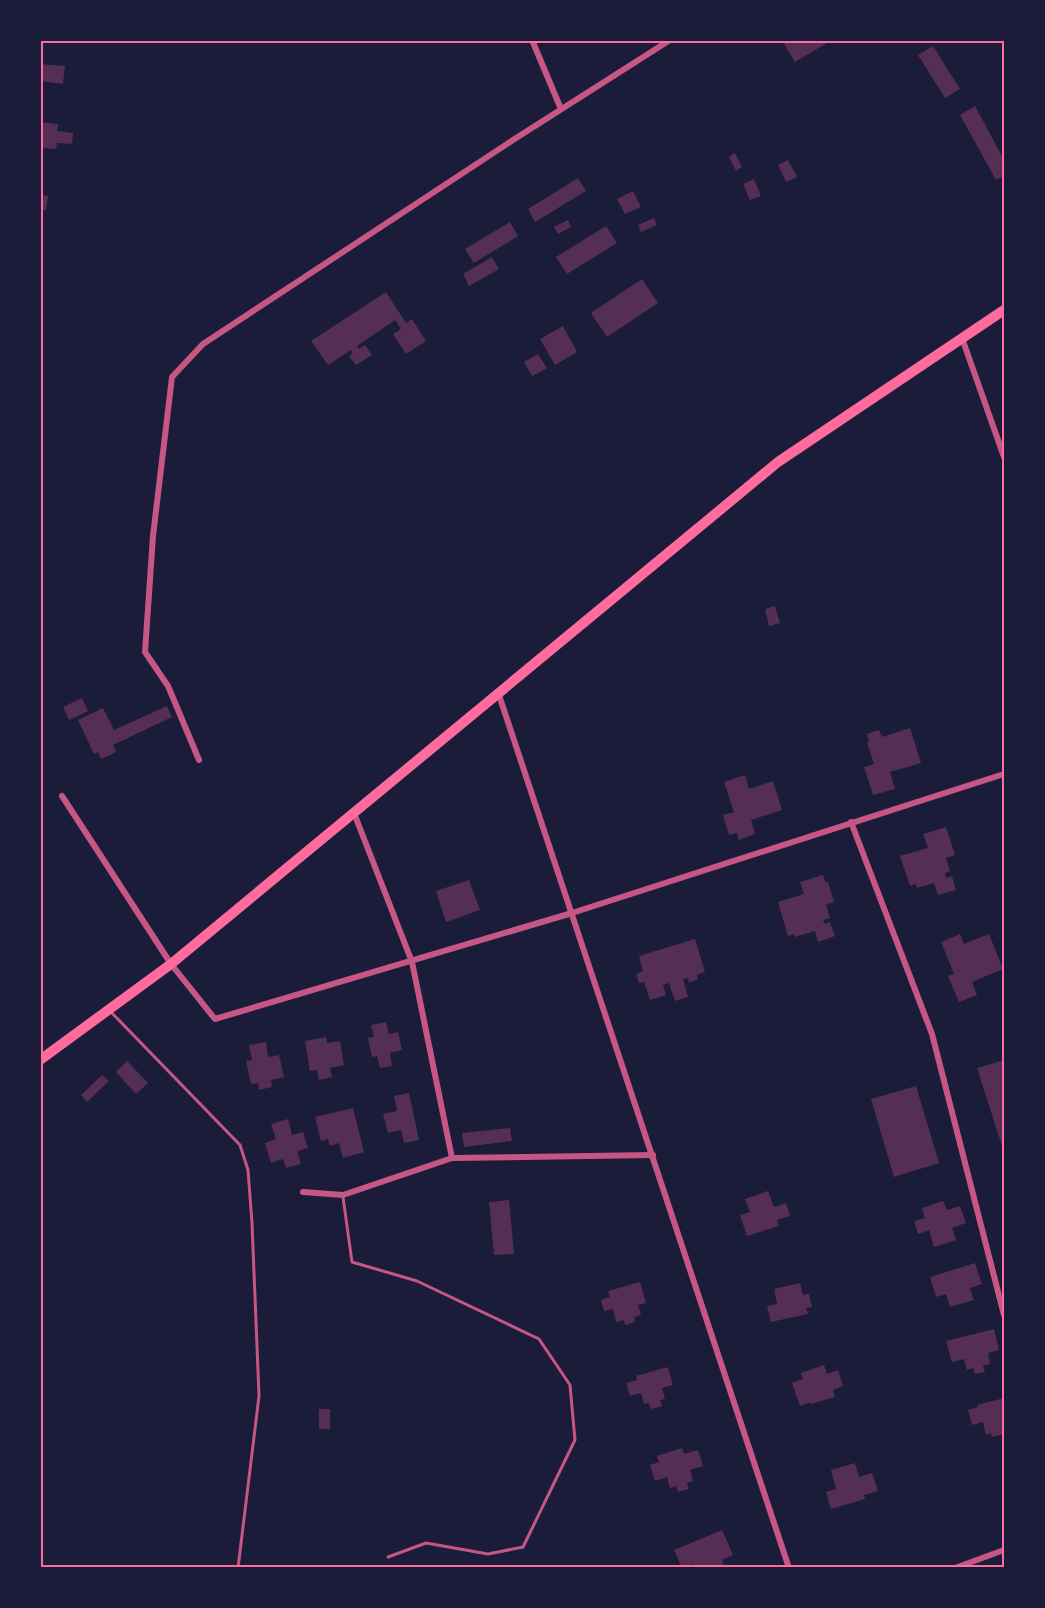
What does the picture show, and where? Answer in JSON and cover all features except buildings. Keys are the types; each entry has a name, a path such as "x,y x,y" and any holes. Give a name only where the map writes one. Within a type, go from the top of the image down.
{"highway":[{"path":"40,1060 171,964 778,462 1005,310"}],"street":[{"path":"532,40 561,109"},
{"path":"199,760 168,686 145,652 153,536 172,377 203,344 670,40"},
{"path":"962,338 1005,457"},
{"path":"498,692 789,1568"},
{"path":"62,796 171,964 215,1020 572,913 1005,774"},
{"path":"354,813 412,962 452,1158"},
{"path":"851,822 932,1034 1005,1315"},
{"path":"303,1192 343,1195 452,1158 652,1155"},
{"path":"955,1568 971,1565 1005,1550"}],"lane":[{"path":"109,1010 240,1145 248,1170 259,1396 238,1568"},
{"path":"343,1197 352,1262 417,1281 539,1339 570,1384 575,1440 523,1547 488,1554 426,1543 388,1557"}]}
